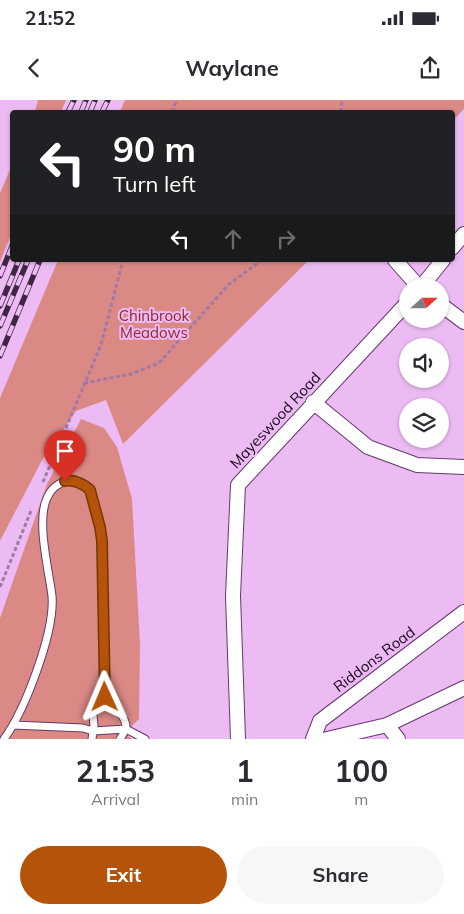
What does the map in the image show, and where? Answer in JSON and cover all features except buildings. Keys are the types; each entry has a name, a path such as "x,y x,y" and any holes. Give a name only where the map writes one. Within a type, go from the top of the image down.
{"street":[{"path":"455,244 464,234"},
{"path":"397,262 411,278"},
{"path":"428,278 441,262"},
{"name":"Mayeswood Road","path":"238,739 233,596 238,485 399,311"},
{"path":"449,311 464,322"},
{"path":"313,402 368,447 417,465 464,467"},
{"name":"Riddons Road","path":"313,739 320,721 464,612"},
{"path":"326,739 387,725 464,688"},
{"path":"387,725 398,739"}],"lane":[{"path":"4,739 13,725 30,688 44,648 51,616 52,597 43,526 44,508 50,492 69,480 90,490 100,527 102,541 105,697 123,718 126,729 120,739"},
{"path":"92,739 94,725 92,707 98,699 105,697"},
{"path":"13,725 83,728 93,731 126,729 145,739"}],"path":[{"path":"122,262 101,345 84,383 132,374 159,363 228,285 259,262"}],"green space":[{"path":"38,100 66,100 62,110 36,110"},
{"path":"125,100 464,100 464,109 455,118 455,110 121,110"},
{"path":"10,170 10,237 0,262 0,193"},
{"name":"Chinbrook Meadows","path":"57,262 307,262 123,444 106,400 76,411 41,462 0,541 0,398"},
{"path":"81,419 104,428 117,447 132,499 140,644 139,719 131,727 128,736 132,739 0,739 0,618 47,484"}],"railway":[{"path":"69,110 74,100"},
{"path":"82,110 86,100"},
{"path":"91,110 95,100"},
{"path":"103,110 108,100"},
{"path":"0,276 10,251"},
{"path":"0,306 18,262"},
{"path":"0,326 27,262"},
{"path":"0,356 39,262"}],"route":[{"path":"65,481 74,481 90,490 100,527 102,541 105,697"}]}
